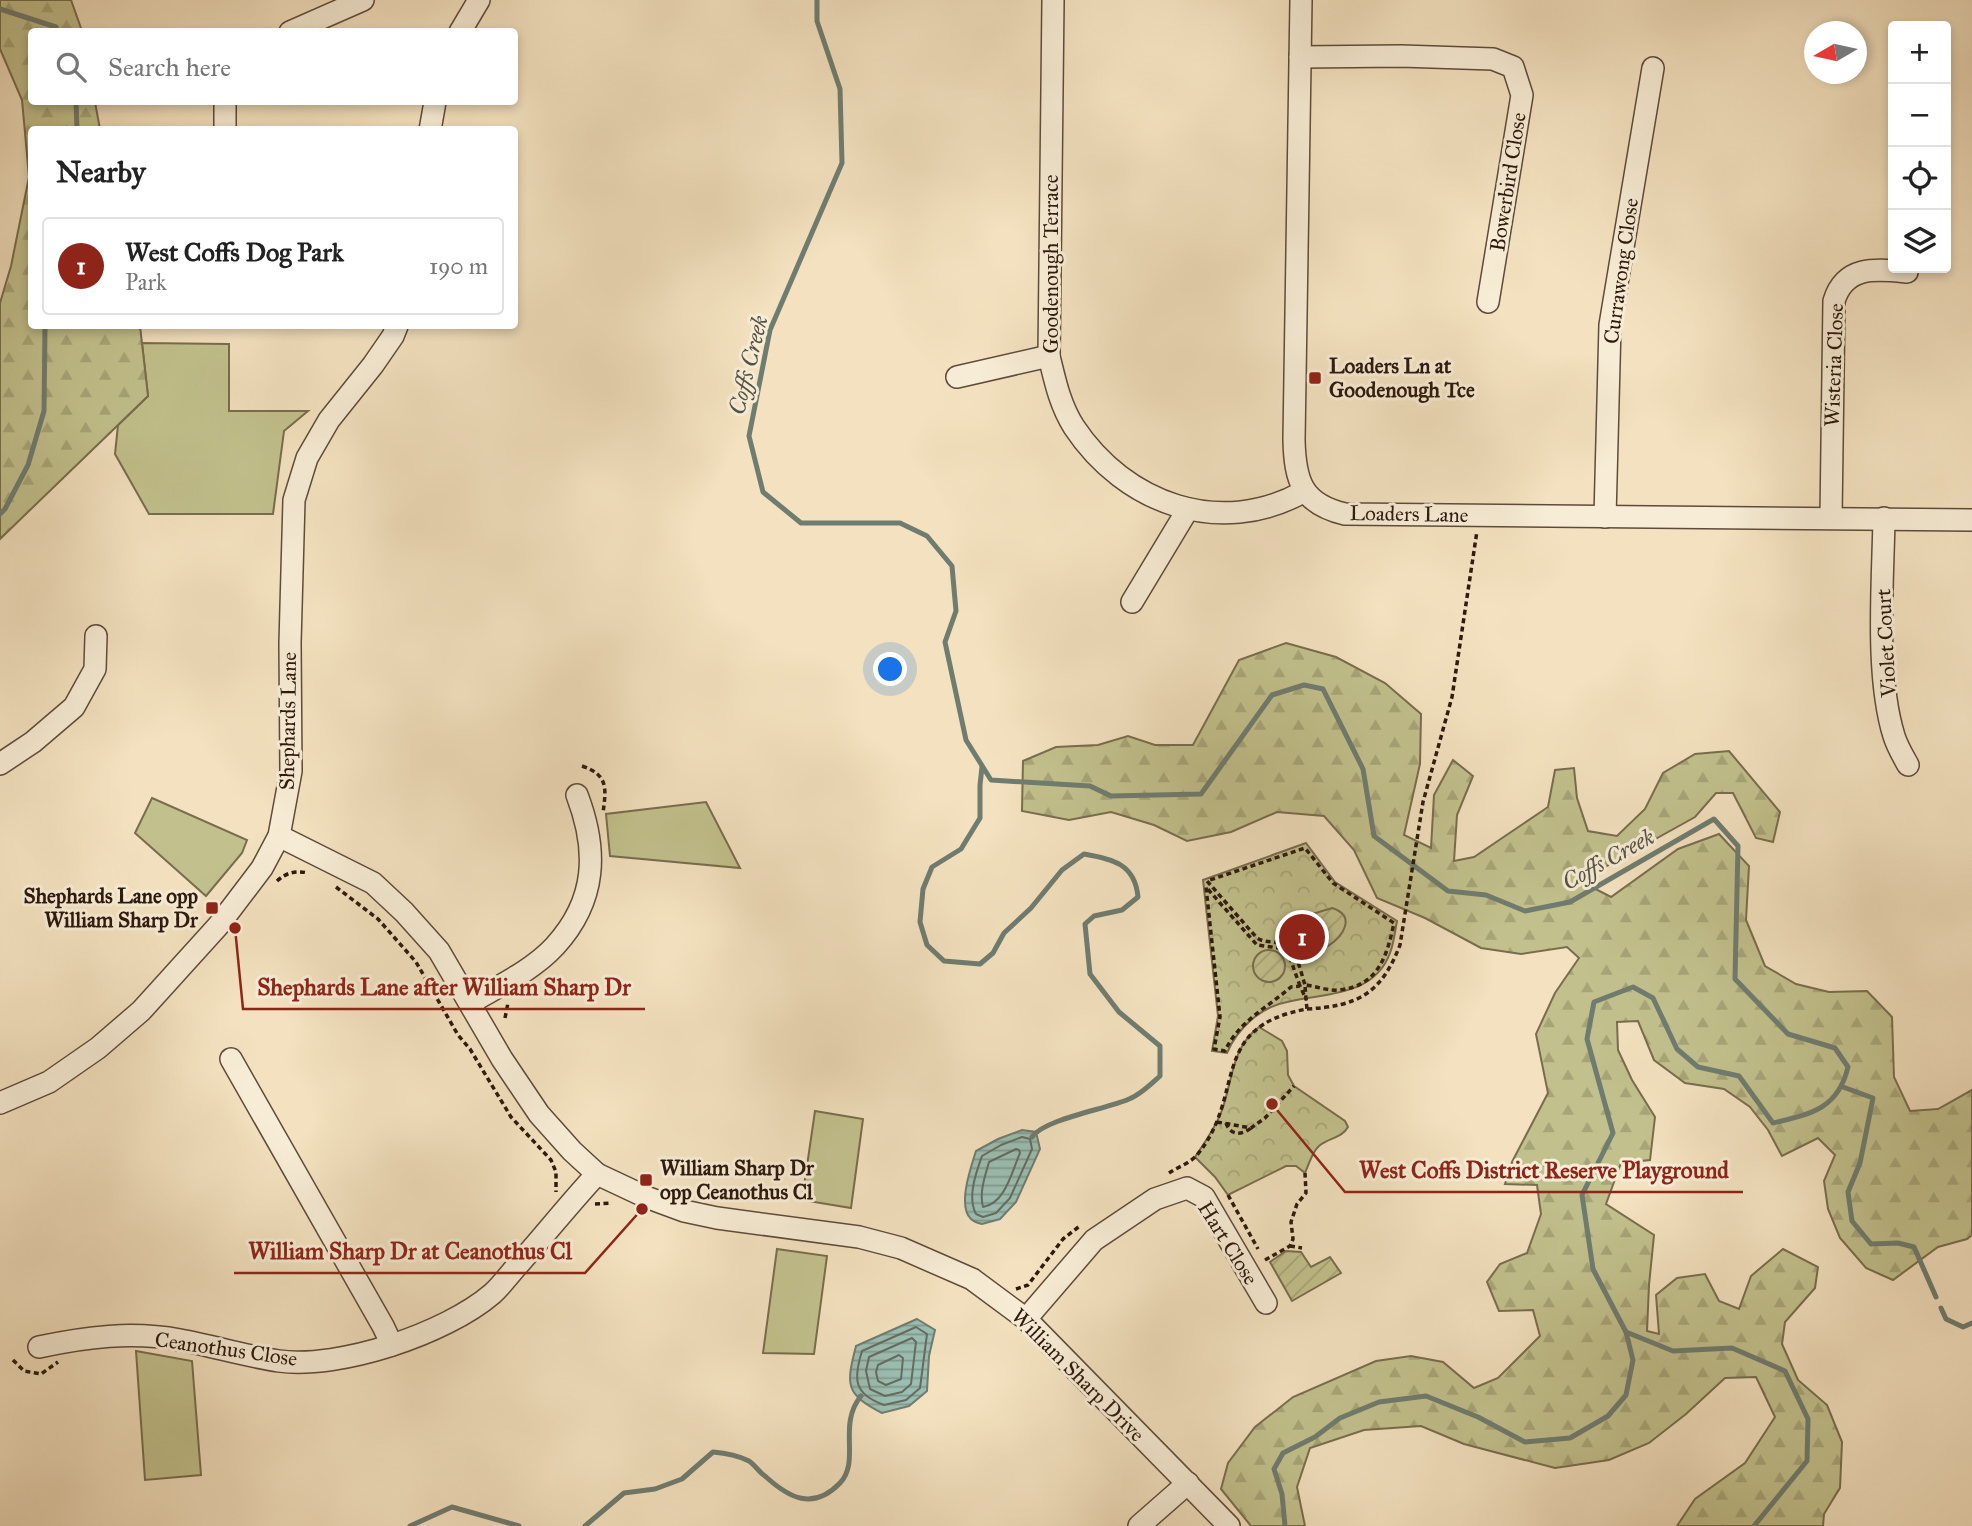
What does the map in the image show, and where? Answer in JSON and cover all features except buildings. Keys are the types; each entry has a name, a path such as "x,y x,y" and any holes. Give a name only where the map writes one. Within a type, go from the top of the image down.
{"street":[{"path":"299,28 363,0"},
{"path":"462,28 479,0"},
{"name":"Goodenough Terrace","path":"1053,0 1049,356 1060,398 1074,426 1096,455 1129,483 1155,498 1188,509 1217,514 1242,513 1265,509 1303,492"},
{"path":"1301,0 1294,459 1303,492"},
{"name":"Bowerbird Close","path":"1300,57 1493,59 1513,67 1522,95 1488,302"},
{"name":"Currawong Close","path":"1605,517 1610,325 1653,68"},
{"path":"225,105 225,126"},
{"path":"431,126 434,105"},
{"name":"Wisteria Close","path":"1831,517 1834,301 1838,287 1846,279 1870,270 1888,271"},
{"name":"Shephards Lane","path":"0,1103 49,1082 98,1048 141,1011 218,926 262,867 279,836 291,772 290,643 294,500 307,458 329,420 373,365 396,329"},
{"path":"957,377 1049,356"},
{"name":"Loaders Lane","path":"1303,492 1321,506 1345,514 1972,520"},
{"path":"1132,602 1188,509"},
{"name":"Violet Court","path":"1884,518 1884,686 1894,736 1908,765"},
{"path":"0,764 33,742 74,707 95,669 96,636"},
{"path":"470,1003 522,972 555,946 574,919 587,893 591,860 588,823 577,794"},
{"name":"William Sharp Drive","path":"279,836 373,883 404,912 439,951 502,1059 539,1114 597,1174 684,1211 717,1218 821,1230 901,1248 972,1279 1026,1319 1229,1526"},
{"path":"231,1059 383,1326 391,1345"},
{"name":"Ceanothus Close","path":"39,1347 85,1337 134,1336 180,1340 223,1351 282,1361 332,1359 391,1345 442,1325 491,1294 597,1174"},
{"name":"Hart Close","path":"1026,1319 1094,1240 1155,1199 1187,1188 1204,1197 1266,1303"},
{"path":"1139,1526 1188,1483"}],"path":[{"path":"1161,1178 1195,1157 1217,1122 1227,1096 1237,1053 1254,1031 1268,1020 1283,1014 1349,1003 1368,995 1381,983 1393,964 1400,945 1423,802 1451,697 1479,516"},
{"path":"1302,985 1290,958 1279,948 1257,945 1206,887 1220,1017 1214,1049 1225,1051 1233,1036 1248,1020 1291,987 1302,985 1338,990 1365,981 1387,954 1394,923 1333,883 1305,848 1207,881 1257,938 1280,943 1292,951 1297,959 1302,985 1306,999 1307,1009"},
{"path":"273,886 287,873 299,871 314,874"},
{"path":"328,882 378,919 416,962 458,1035 470,1049 511,1117 551,1160 556,1172 555,1195"},
{"path":"1226,1123 1228,1130 1235,1134 1245,1132 1265,1118 1294,1086"},
{"path":"1217,1122 1251,1128"},
{"path":"1265,1260 1290,1246 1293,1239 1291,1222 1297,1204 1306,1193 1305,1172"},
{"path":"1228,1195 1270,1270"},
{"path":"590,1205 602,1202 618,1206"},
{"path":"1010,1288 1018,1289 1028,1285 1063,1239 1092,1218"},
{"path":"1290,1246 1303,1248"},
{"path":"13,1360 24,1371 41,1374 63,1357"}],"green space":[{"path":"0,0 71,0 81,28 28,28 28,105 96,105 99,126 28,126 28,166 22,100 0,49"},
{"path":"28,182 28,329 140,329 148,396 0,539 0,303 11,266"},
{"path":"142,343 229,344 229,411 308,411 284,431 273,514 149,514 115,454 118,425 148,396"},
{"path":"1286,643 1336,657 1385,683 1421,714 1420,764 1404,835 1431,848 1434,795 1453,760 1473,776 1457,815 1454,861 1474,857 1548,807 1555,770 1574,768 1577,798 1588,831 1617,836 1645,809 1663,773 1695,754 1729,751 1780,812 1773,842 1756,838 1733,793 1716,793 1695,817 1580,881 1611,897 1678,849 1719,834 1749,866 1746,920 1765,966 1796,984 1829,992 1867,991 1892,1017 1894,1077 1910,1111 1938,1109 1972,1090 1972,1235 1967,1239 1938,1247 1893,1280 1866,1268 1840,1238 1828,1209 1824,1181 1835,1155 1818,1138 1782,1156 1768,1130 1750,1107 1724,1089 1685,1083 1654,1060 1638,1021 1617,1022 1618,1050 1632,1080 1655,1117 1650,1160 1621,1163 1606,1204 1654,1235 1647,1331 1659,1334 1656,1295 1677,1278 1705,1274 1719,1301 1739,1309 1751,1276 1783,1249 1818,1267 1815,1288 1785,1322 1782,1344 1798,1380 1827,1405 1842,1442 1840,1488 1824,1514 1823,1526 1677,1526 1695,1499 1745,1463 1775,1417 1756,1377 1725,1378 1649,1443 1609,1460 1555,1468 1464,1444 1421,1426 1364,1430 1310,1448 1297,1487 1305,1526 1251,1526 1221,1489 1228,1463 1255,1427 1293,1397 1376,1361 1411,1356 1443,1362 1474,1388 1498,1378 1540,1336 1533,1310 1499,1311 1487,1282 1500,1264 1527,1253 1541,1214 1537,1185 1505,1184 1512,1162 1548,1093 1536,1034 1555,993 1579,958 1567,947 1521,954 1481,948 1425,918 1377,898 1354,850 1324,816 1277,812 1231,832 1187,841 1154,825 1111,812 1069,820 1022,811 1023,761 1056,747 1098,745 1128,736 1155,745 1193,745 1239,660"},
{"path":"152,798 247,840 242,853 206,896 135,833"},
{"path":"706,802 740,868 610,856 606,814"},
{"path":"1306,843 1335,882 1397,921 1390,953 1372,978 1360,985 1346,991 1287,1002 1268,1009 1243,1028 1227,1053 1212,1051 1218,1016 1203,880"},
{"path":"1332,908 1344,916 1345,926 1339,937 1315,952 1303,951 1296,942 1295,923 1306,916"},
{"path":"1269,950 1281,954 1285,966 1281,978 1269,982 1257,978 1253,966 1257,954"},
{"path":"1259,1027 1282,1041 1287,1051 1288,1075 1294,1086 1345,1121 1348,1127 1317,1149 1305,1173 1296,1166 1286,1166 1228,1195 1195,1157 1220,1116 1238,1055 1250,1035"},
{"path":"815,1111 863,1119 851,1208 802,1200"},
{"path":"777,1249 827,1256 814,1354 763,1353"},
{"path":"1286,1251 1301,1252 1311,1267 1330,1257 1341,1273 1292,1301 1270,1262"},
{"path":"136,1351 192,1361 201,1475 145,1480"}],"water":[{"path":"1022,1130 1036,1132 1040,1149 1016,1202 1000,1219 982,1224 975,1222 967,1213 965,1196 976,1151"},
{"path":"917,1319 935,1330 929,1356 927,1391 909,1406 882,1413 861,1400 851,1387 856,1346"}],"waterway":[{"name":"Coffs Creek","path":"817,0 817,21 840,89 842,163 770,330 749,436 763,492 801,523 900,523 927,536 952,566 956,611 945,642 966,740 991,780 1090,786 1111,796 1201,794 1272,695 1304,685 1323,689 1363,769 1374,836 1448,891 1486,895 1525,911 1570,902 1714,819 1738,846 1735,979 1788,1034 1835,1048 1848,1067 1843,1081 1830,1101 1821,1107 1773,1123 1739,1076 1698,1067 1677,1049 1653,998 1633,987 1594,1002 1587,1039 1613,1133 1582,1195 1593,1269 1626,1332 1673,1351 1732,1348 1785,1371 1808,1419 1807,1461 1754,1526"},
{"path":"0,9 56,28"},
{"path":"76,105 77,126"},
{"path":"0,514 28,465 44,411 45,329"},
{"path":"982,767 980,818 961,849 932,867 923,889 920,922 927,945 944,961 980,964 993,953 1004,933 1031,908 1062,870 1084,854 1113,861 1127,870 1132,877 1138,897 1122,910 1094,916 1085,924 1090,974 1119,1012 1160,1046 1160,1076 1141,1092 1119,1103 1049,1125 1032,1137"},
{"path":"1843,1087 1873,1098 1860,1163 1848,1192 1852,1221 1871,1244 1898,1243 1914,1247 1936,1297"},
{"path":"1941,1308 1946,1319 1963,1327 1972,1323"},
{"path":"1285,1526 1282,1494 1274,1469 1283,1453 1315,1437 1340,1418 1379,1402 1426,1396 1478,1417 1525,1442 1570,1438 1608,1416 1626,1395 1633,1360 1626,1332"},
{"path":"585,1526 624,1493 655,1489 682,1479 713,1452 749,1461 774,1484 792,1495 811,1499 820,1497 830,1492 846,1474 851,1419 861,1396"},
{"path":"410,1526 452,1507 519,1526"}],"place":[{"name":"Loaders Ln at Goodenough Tce","path":"1315,378"},
{"name":"Shephards Lane opp William Sharp Dr","path":"212,908"},
{"name":"Shephards Lane after William Sharp Dr","path":"235,928"},
{"name":"West Coffs Dog Park","path":"1302,937"},
{"name":"West Coffs District Reserve Playground","path":"1272,1104"},
{"name":"William Sharp Dr opp Ceanothus Cl","path":"646,1180"},
{"name":"William Sharp Dr at Ceanothus Cl","path":"642,1209"}]}
